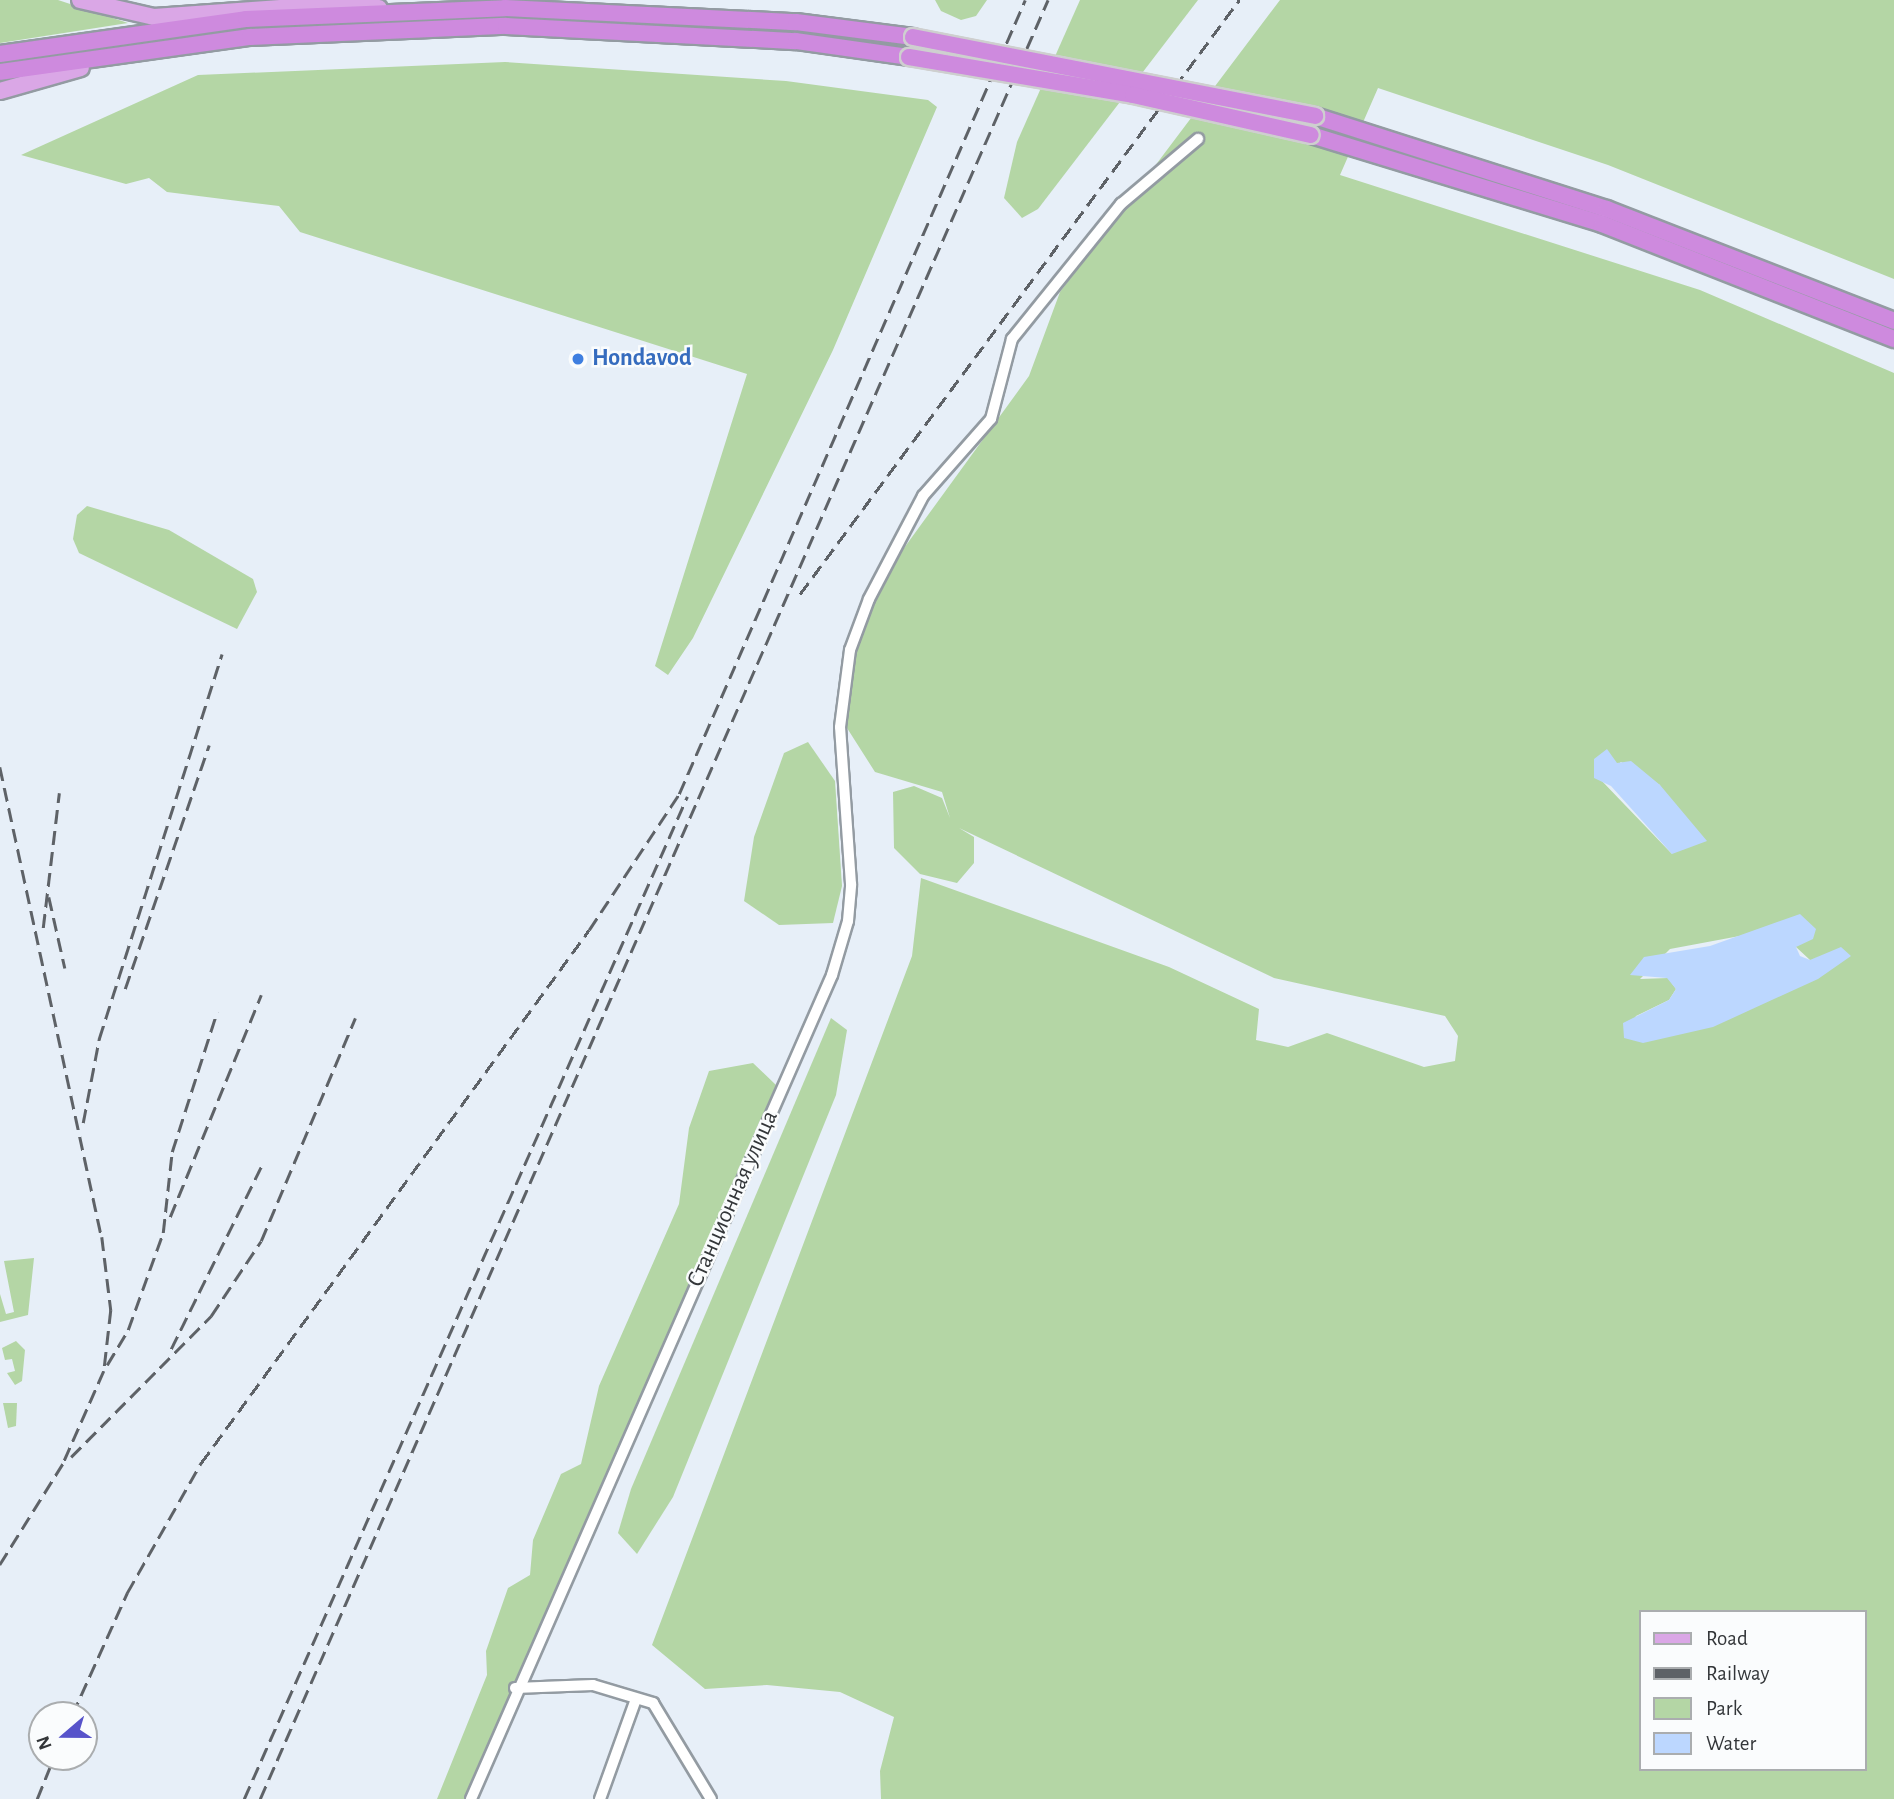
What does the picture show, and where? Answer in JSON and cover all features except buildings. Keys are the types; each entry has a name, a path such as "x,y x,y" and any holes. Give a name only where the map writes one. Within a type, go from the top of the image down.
{"highway":[{"path":"0,54 246,19 399,10 578,9 796,22 913,37 1315,116 1607,209 1894,321"},
{"path":"0,72 181,44 399,29 617,29 796,41 1133,95 1311,135 1602,224 1894,339"}],"main road":[{"path":"80,0 155,18 323,5 399,10"},
{"path":"0,91 53,73 143,57 399,29"}],"street":[{"name":"Станционная улица","path":"471,1799 515,1688 832,975 848,921 851,884 840,727 850,650 880,574 929,487 991,419 1012,339 1121,204 1198,139"},
{"path":"515,1688 593,1685 653,1703 711,1799"},
{"path":"600,1799 636,1699"}],"green space":[{"path":"0,0 58,0 128,23 0,43"},
{"path":"935,0 987,0 976,16 961,20 941,11"},
{"path":"1080,0 1198,0 1038,209 1022,218 1004,198 1017,142"},
{"path":"1280,0 1894,0 1894,279 1608,165 1378,88 1340,175 1700,290 1894,373 1894,1799 881,1799 880,1771 894,1717 840,1692 767,1685 705,1689 652,1645 912,956 921,878 1169,967 1259,1009 1256,1040 1288,1047 1327,1033 1424,1067 1455,1061 1458,1036 1445,1016 1274,978 959,828 974,837 974,863 957,883 920,874 894,848 893,792 914,786 942,798 950,818 942,792 875,772 840,717 848,658 875,588 1029,376 1060,292","holes":["1621,762 1660,785 1672,854 1600,779","1745,935 1796,947 1810,960 1624,1038 1636,1016 1669,1000 1676,989 1668,978 1640,979 1670,949"]},
{"path":"505,62 786,81 928,100 937,107 833,350 693,638 668,675 655,666 747,374 300,232 279,206 167,192 149,178 126,184 21,155 198,75"},
{"path":"87,506 169,530 253,579 257,592 237,629 79,553 73,539 77,515"},
{"path":"808,742 835,781 842,886 833,923 779,925 744,901 754,837 784,753"},
{"path":"831,1018 847,1030 836,1095 673,1497 637,1554 618,1533 631,1489"},
{"path":"753,1063 776,1085 470,1799 437,1799 487,1675 486,1651 508,1588 530,1575 533,1540 561,1474 581,1464 599,1386 679,1204 689,1128 709,1071"},
{"path":"34,1258 28,1315 0,1322 0,1294 6,1314 14,1312 4,1261"},
{"path":"16,1341 25,1350 22,1381 15,1385 7,1373 15,1371 12,1359 5,1360 2,1348"},
{"path":"3,1403 17,1403 16,1426 8,1428"}],"water":[{"path":"1607,749 1617,763 1631,761 1660,785 1707,841 1672,854 1611,786 1594,778 1594,759"},
{"path":"1800,914 1816,929 1813,939 1796,947 1800,956 1810,960 1841,947 1851,956 1818,979 1713,1027 1643,1043 1624,1038 1623,1023 1669,1000 1676,989 1667,978 1630,975 1644,957 1710,946"}],"railway":[{"path":"78,1701 127,1593 201,1463 589,930 679,794 1025,0"},
{"path":"260,1799 1048,0"},
{"path":"800,594 1239,0"},
{"path":"83,1123 99,1039 222,654"},
{"path":"125,989 209,745"},
{"path":"0,767 102,1237 111,1310 104,1371 63,1464 0,1565"},
{"path":"43,928 59,793"},
{"path":"244,1799 687,797"},
{"path":"49,897 65,968"},
{"path":"170,1217 261,995"},
{"path":"107,1365 128,1330 163,1233 172,1152 217,1012"},
{"path":"71,1457 211,1316 261,1241 355,1018"},
{"path":"171,1349 261,1167"},
{"path":"37,1799 48,1771"}],"place":[{"name":"Hondavod","path":"578,359"}]}
